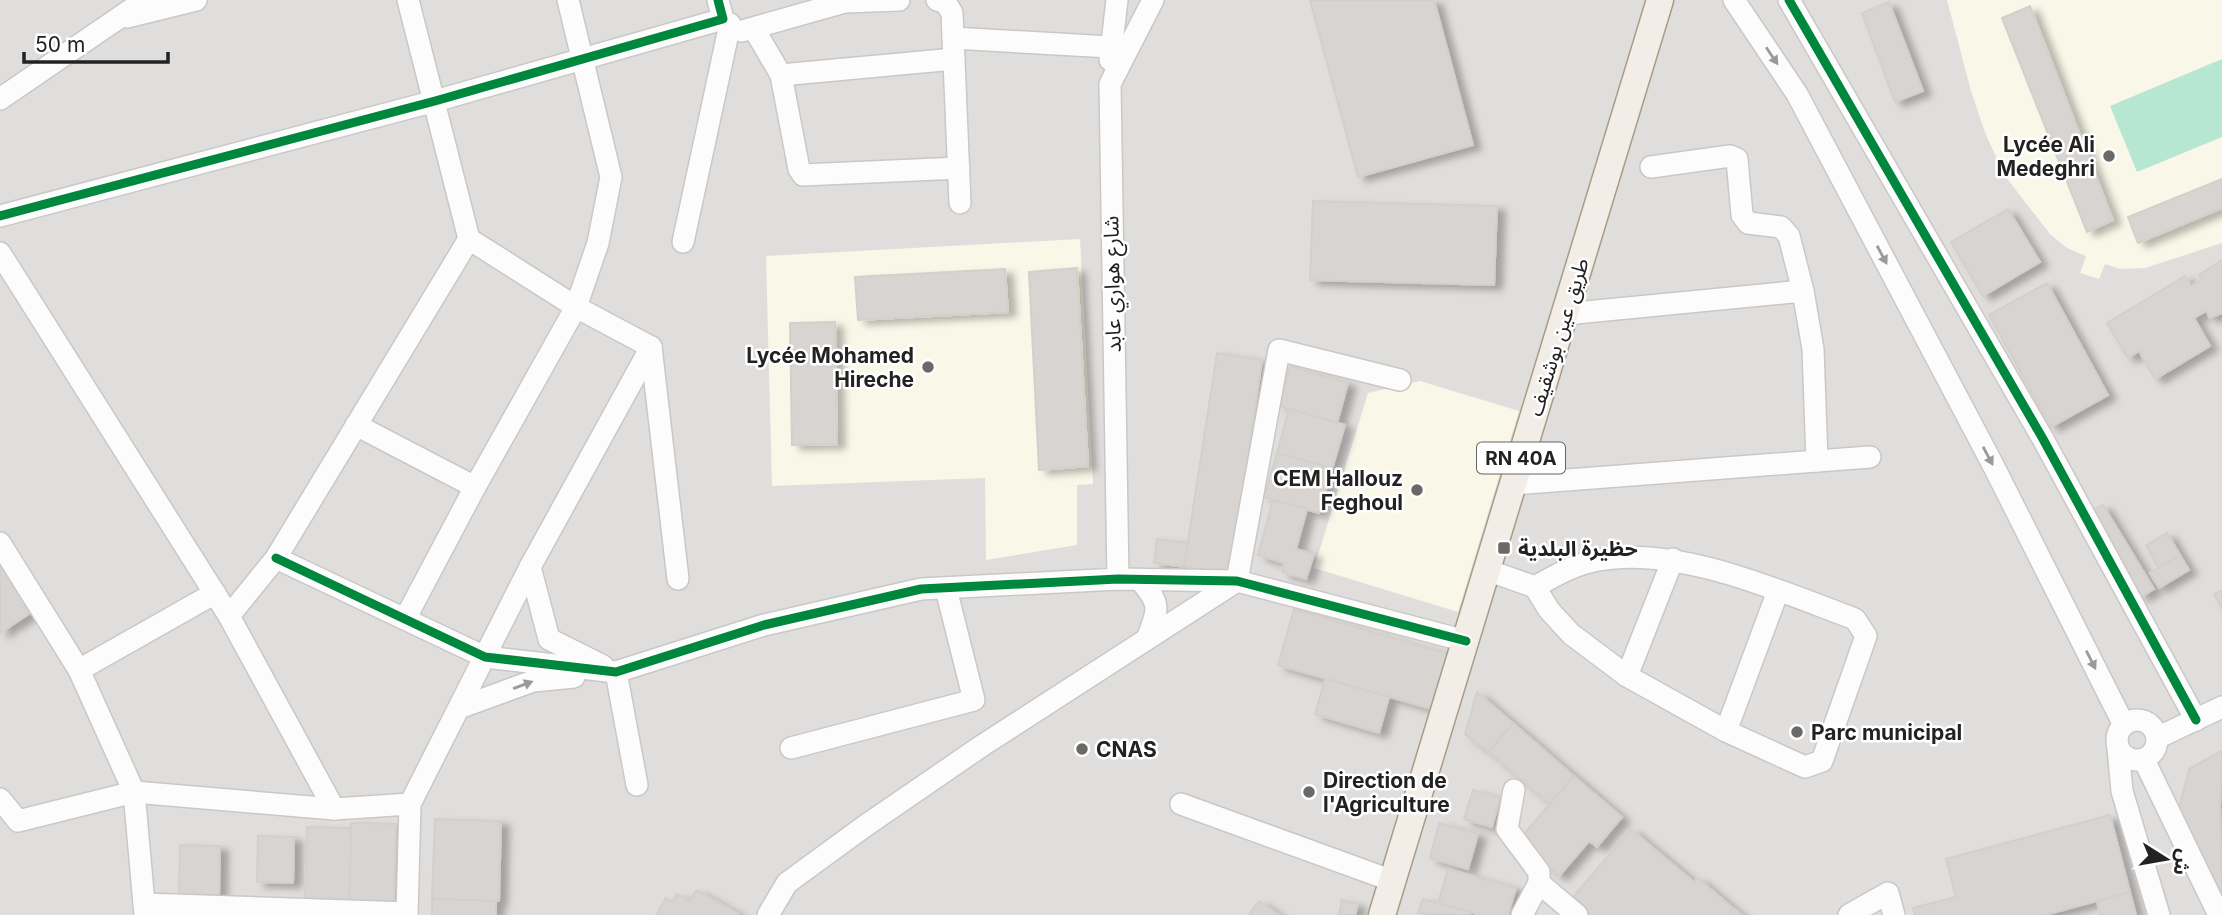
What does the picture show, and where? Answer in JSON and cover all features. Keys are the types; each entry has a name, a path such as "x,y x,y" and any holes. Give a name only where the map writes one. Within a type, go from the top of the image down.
{"main road":[{"name":"طريق عين بوشقيف","path":"1382,915 1660,0"}],"street":[{"path":"0,99 145,0"},
{"path":"118,20 196,0"},
{"path":"408,0 468,239 576,307 651,346"},
{"path":"405,619 576,307 598,243 611,177 568,0"},
{"path":"724,14 739,31 845,2 900,0"},
{"path":"937,0 946,3 952,13 960,203"},
{"path":"1110,84 1110,47 1117,0"},
{"name":"شارع هواري عابد","path":"1118,579 1110,84 1153,0"},
{"path":"1734,0 1797,94 1993,465 2124,725"},
{"path":"1789,0 2043,439 2196,720"},
{"path":"1805,0 1826,65"},
{"path":"0,216 435,102 724,14"},
{"path":"683,243 724,14"},
{"path":"754,29 781,75 799,169 803,175 959,168"},
{"path":"781,75 953,48 1110,47"},
{"path":"1651,167 1730,156 1737,159 1742,215 1748,223 1781,227 1788,236 1803,291 1813,349 1817,461"},
{"path":"229,616 276,558 468,239"},
{"path":"0,253 229,616 334,809"},
{"path":"1565,314 1803,291"},
{"path":"0,543 79,670 134,792 144,910 407,914 410,804 530,567 651,346"},
{"path":"651,346 678,579"},
{"path":"768,915 787,883 832,850 983,745 1237,581 1279,350 1400,380"},
{"path":"356,425 475,487"},
{"path":"1514,484 1870,457"},
{"path":"276,558 485,657 616,672"},
{"path":"1487,570 1535,587 1549,610 1571,634 1627,676 1726,731 1805,766 1822,761 1866,636 1855,619 1778,591 1673,559 1601,559 1565,570 1535,587"},
{"path":"1627,676 1673,559"},
{"path":"530,567 549,639 616,672"},
{"path":"459,708 533,681 616,672 764,625 921,589 1118,579 1237,581 1466,641"},
{"path":"1140,580 1156,598 1157,614 1147,639"},
{"path":"791,748 974,700 946,589"},
{"path":"1726,731 1778,591"},
{"path":"79,670 215,593"},
{"path":"616,672 636,785"},
{"path":"2157,738 2222,707"},
{"path":"2118,748 2128,759 2144,760 2154,751 2157,738 2147,722 2137,720 2124,725 2118,735 2118,748 2122,791 2158,915"},
{"path":"2144,760 2219,915"},
{"path":"1514,790 1507,829 1539,872 1539,883 1522,915"},
{"path":"0,799 18,821 134,792 334,809 410,804"},
{"path":"1181,804 1393,881"},
{"path":"1539,883 1577,915"},
{"path":"1849,915 1888,893 1894,915"}],"shaded area":[{"path":"0,0 2222,0 2222,915 0,915"},
{"name":"Lycée Ali Medeghri","path":"1947,0 2222,0 2222,243 2145,268 2120,269 2105,264 2099,279 2080,273 2086,256 2067,248 2050,234 2005,176 1986,135 1971,91"},
{"name":"Lycée Mohamed Hireche","path":"1080,239 1093,484 1077,485 1077,545 986,560 985,478 772,486 766,256"},
{"name":"CEM Hallouz Feghoul","path":"1420,381 1519,411 1458,612 1314,568 1368,393"},
{"name":"Parc municipal","path":"1905,478 2080,789 1827,915 1758,915 1479,675 1520,526 1615,525 1609,497"}],"green space":[{"path":"2222,59 2222,137 2137,172 2110,106"}],"building":[{"path":"1310,0 1434,0 1473,145 1358,177"},
{"path":"1889,2 1923,91 1895,102 1862,13"},
{"path":"2030,6 2113,220 2087,232 2002,18"},
{"path":"2222,179 2222,208 2138,243 2128,217"},
{"path":"1313,201 1497,206 1494,285 1310,280"},
{"path":"2008,209 2040,262 1983,296 1951,242"},
{"path":"2222,260 2222,313 2210,318 2206,311 2194,318 2210,346 2155,379 2139,351 2128,358 2107,323 2185,276 2191,286 2202,279 2199,275"},
{"path":"1077,268 1088,466 1039,470 1029,272"},
{"path":"1005,269 1008,312 858,320 855,277"},
{"path":"2047,283 2108,395 2051,427 1989,315"},
{"path":"835,322 837,444 792,445 790,323"},
{"path":"1217,353 1262,360 1231,574 1184,567"},
{"path":"1290,366 1348,383 1337,423 1279,406"},
{"path":"1289,409 1345,425 1332,469 1277,453"},
{"path":"1277,453 1332,468 1319,513 1264,497"},
{"path":"1273,500 1307,509 1296,549 1314,554 1306,579 1282,572 1284,563 1258,555"},
{"path":"2103,505 2154,589 2141,597 2090,512"},
{"path":"2167,533 2180,555 2159,568 2146,545"},
{"path":"1157,539 1188,543 1184,567 1154,563"},
{"path":"2180,555 2189,570 2159,588 2150,573"},
{"path":"0,563 32,612 0,633"},
{"path":"2222,590 2222,609 2214,594"},
{"path":"1294,609 1451,655 1435,710 1278,665"},
{"path":"1325,679 1389,697 1379,733 1315,714"},
{"path":"1477,692 1513,723 1489,752 1465,734"},
{"path":"1513,723 1574,776 1550,804 1489,752"},
{"path":"2222,751 2222,894 2177,816 2189,769"},
{"path":"1574,776 1622,817 1597,847 1589,841 1559,876 1518,841"},
{"path":"1473,790 1500,798 1492,827 1464,819"},
{"path":"2110,815 2130,892 2045,915 1915,915 1913,908 1956,897 1946,859"},
{"path":"435,819 501,821 499,901 432,899"},
{"path":"351,823 396,824 394,903 349,902"},
{"path":"1439,823 1478,834 1468,869 1430,858"},
{"path":"307,827 351,828 349,902 305,901"},
{"path":"1631,829 1694,882 1698,878 1733,908 1727,915 1584,915 1569,902"},
{"path":"258,836 294,837 293,883 257,882"},
{"path":"180,845 220,846 219,896 179,895"},
{"path":"1448,869 1516,888 1508,915 1480,915 1438,903"},
{"path":"696,890 739,915 656,915 666,898 673,902 677,894 690,901"},
{"path":"2130,892 2136,915 2100,915 2097,901"},
{"path":"432,899 496,901 496,915 432,915"},
{"path":"1423,899 1471,912 1470,915 1418,913"},
{"path":"1342,900 1358,904 1355,915 1339,914"},
{"path":"1259,901 1279,915 1249,915"},
{"path":"1733,908 1742,915 1727,915"}],"cycle path":[{"path":"0,216 435,101 723,19 718,0"},
{"path":"1789,0 2043,439 2196,720"},
{"path":"276,558 485,657 616,672 764,625 921,589 1118,579 1237,581 1466,641"}],"place":[{"name":"Lycée Ali Medeghri","path":"2109,156"},
{"name":"Lycée Mohamed Hireche","path":"928,367"},
{"name":"CEM Hallouz Feghoul","path":"1417,490"},
{"name":"حظيرة البلدية","path":"1504,548"},
{"name":"Parc municipal","path":"1797,732"},
{"name":"CNAS","path":"1082,749"},
{"name":"Direction de l'Agriculture","path":"1309,792"}]}
